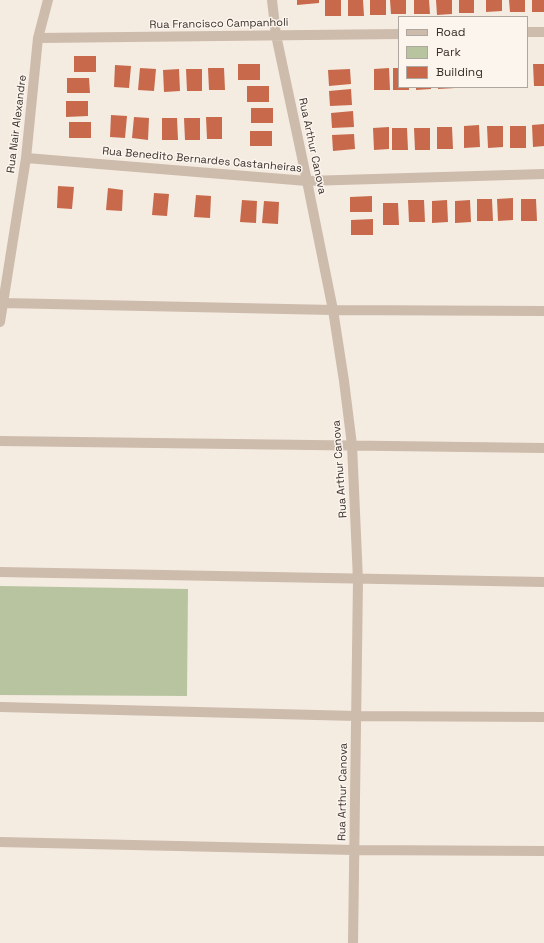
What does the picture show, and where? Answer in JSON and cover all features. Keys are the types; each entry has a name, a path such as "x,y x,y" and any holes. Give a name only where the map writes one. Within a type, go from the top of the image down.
{"street":[{"name":"Rua Nair Alexandre","path":"0,322 26,158 38,38 48,0"},
{"name":"Rua Arthur Canova","path":"272,0 276,35 333,310 352,445 358,580 352,943"},
{"path":"528,32 544,32"},
{"name":"Rua Francisco Campanholi","path":"38,38 398,34"},
{"name":"Rua Benedito Bernardes Castanheiras","path":"26,158 307,181 544,174"},
{"path":"3,303 333,310 544,311"},
{"path":"0,441 544,448"},
{"path":"0,572 358,580 544,582"},
{"path":"0,707 356,716 544,717"},
{"path":"0,842 354,850 544,851"}],"green space":[{"path":"0,586 188,589 187,696 0,695"}],"building":[{"path":"297,0 319,0 319,3 297,5"},
{"path":"325,0 341,0 341,16 325,16"},
{"path":"348,0 363,0 364,16 348,16"},
{"path":"370,0 386,0 386,15 370,15"},
{"path":"390,0 406,0 406,14 391,14"},
{"path":"414,0 429,0 430,14 414,14"},
{"path":"436,0 452,0 452,14 437,15"},
{"path":"459,0 474,0 474,13 459,13"},
{"path":"486,0 502,0 502,11 486,12"},
{"path":"509,0 525,0 525,12 510,12"},
{"path":"532,0 544,0 544,12 532,12"},
{"path":"74,56 96,56 96,72 74,72"},
{"path":"238,64 260,64 260,80 238,80"},
{"path":"533,64 544,64 544,86 534,86"},
{"path":"115,65 131,66 129,88 114,87"},
{"path":"140,68 156,69 154,91 138,90"},
{"path":"208,68 224,68 225,90 209,90"},
{"path":"389,68 390,90 374,90 374,69"},
{"path":"393,68 398,68 398,88 409,88 409,90 393,90"},
{"path":"179,69 180,91 164,92 163,70"},
{"path":"186,69 202,69 202,91 187,91"},
{"path":"350,69 351,84 329,86 328,70"},
{"path":"67,78 89,78 90,93 67,93"},
{"path":"247,86 269,86 269,102 247,102"},
{"path":"416,88 431,88 431,89 416,90"},
{"path":"351,89 352,105 330,106 329,91"},
{"path":"66,101 88,101 88,116 66,117"},
{"path":"251,108 273,108 273,123 251,123"},
{"path":"353,111 354,127 332,128 331,113"},
{"path":"111,115 127,116 125,138 110,137"},
{"path":"134,117 149,118 148,140 132,138"},
{"path":"206,117 222,117 222,139 207,139"},
{"path":"162,118 177,118 178,140 162,140"},
{"path":"184,118 200,118 200,140 185,140"},
{"path":"69,122 91,122 91,138 69,138"},
{"path":"544,124 544,146 533,147 532,125"},
{"path":"479,125 480,147 464,148 464,126"},
{"path":"487,126 503,126 503,147 488,148"},
{"path":"510,126 526,126 526,148 510,148"},
{"path":"389,127 389,149 374,150 373,128"},
{"path":"437,127 452,127 453,149 437,149"},
{"path":"392,128 407,128 408,150 392,150"},
{"path":"414,128 430,128 430,150 415,150"},
{"path":"250,131 272,131 272,146 250,146"},
{"path":"354,134 355,149 333,151 332,135"},
{"path":"58,186 74,187 72,209 57,208"},
{"path":"108,188 123,190 122,211 106,210"},
{"path":"154,193 169,194 167,216 152,215"},
{"path":"196,195 211,196 210,218 194,217"},
{"path":"372,196 372,212 350,212 350,197"},
{"path":"513,198 513,220 498,221 497,199"},
{"path":"477,199 492,199 493,221 477,221"},
{"path":"521,199 536,199 537,221 521,221"},
{"path":"242,200 257,201 256,223 240,222"},
{"path":"408,200 424,200 425,222 409,222"},
{"path":"447,200 448,222 432,223 432,201"},
{"path":"470,200 471,222 455,223 455,201"},
{"path":"264,201 279,202 278,224 262,223"},
{"path":"383,203 398,203 399,225 383,225"},
{"path":"373,219 373,235 351,235 351,220"}]}
